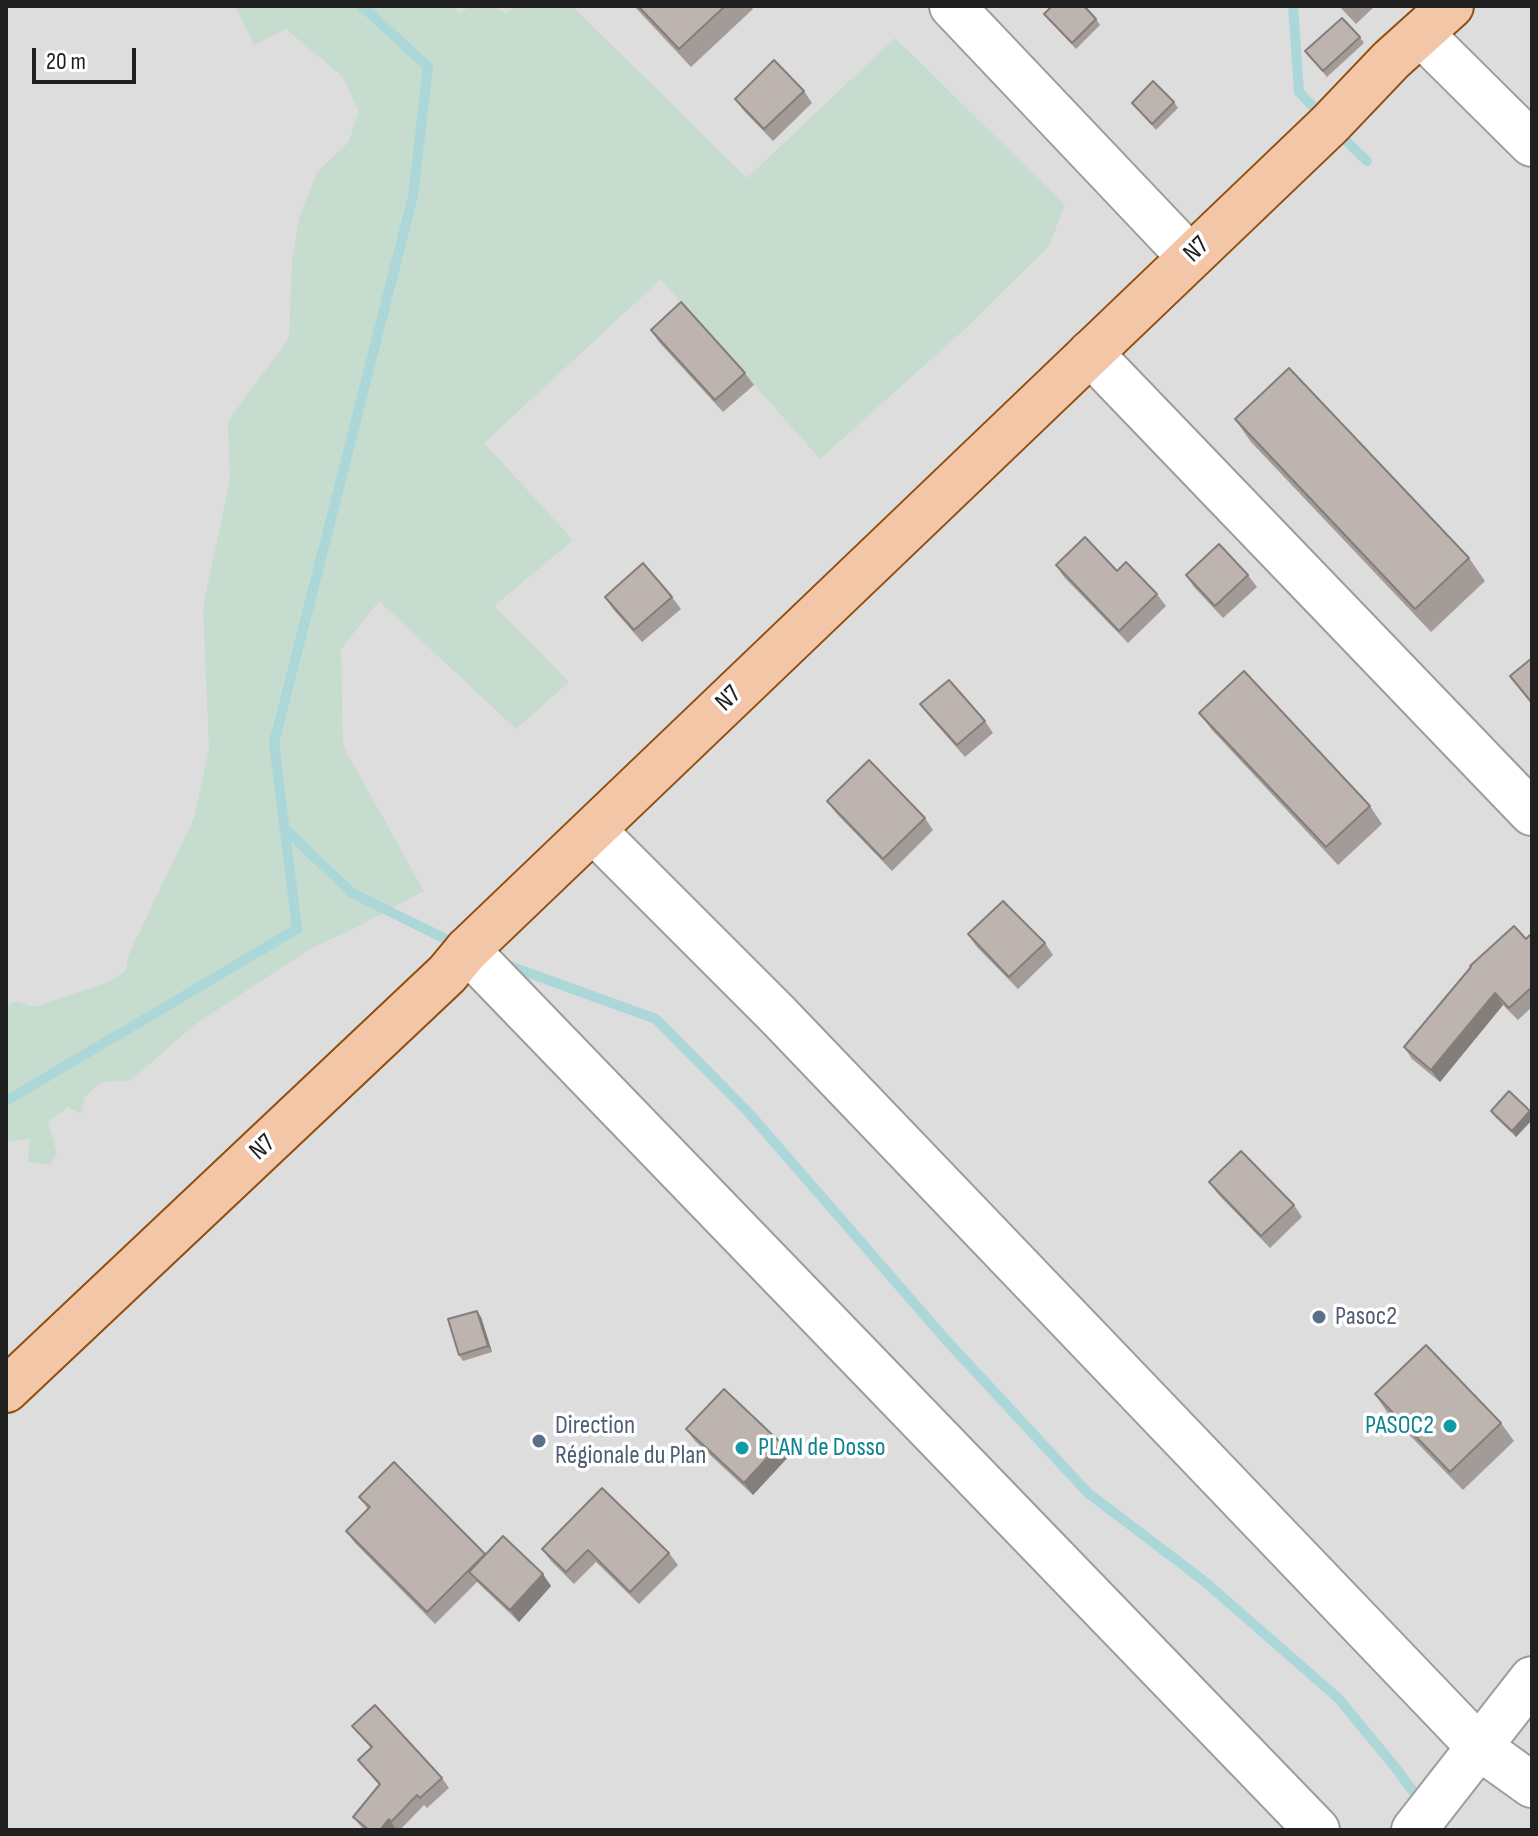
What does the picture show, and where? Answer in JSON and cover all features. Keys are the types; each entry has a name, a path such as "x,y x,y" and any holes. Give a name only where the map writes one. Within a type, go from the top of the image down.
{"main road":[{"name":"N7","path":"6,1390 447,974 467,950 1436,20"}],"street":[{"path":"952,6 1190,257"},
{"path":"1436,20 1532,144"},
{"path":"1090,353 1532,813"},
{"path":"593,830 777,1014 1479,1747 1532,1785"},
{"path":"467,950 1317,1830"},
{"path":"1414,1830 1532,1679"}],"shaded area":[{"path":"6,6 1532,6 1532,1830 6,1830"}],"green space":[{"path":"235,6 452,6 459,13 470,7 482,6 506,13 517,6 572,6 747,178 895,38 1065,205 1049,246 966,328 820,459 661,279 484,443 573,540 494,606 569,682 516,729 379,601 341,649 343,746 424,891 310,949 194,1025 130,1081 101,1082 85,1097 81,1114 68,1107 48,1122 57,1153 50,1165 28,1162 30,1138 6,1142 6,1005 18,1001 34,1007 109,982 125,971 129,954 194,818 209,749 203,607 230,480 228,421 289,338 292,261 299,218 317,172 348,143 359,112 342,76 286,29 254,45"}],"building":[{"path":"638,6 725,6 679,49"},
{"path":"1052,6 1084,6 1096,19 1072,43 1044,14"},
{"path":"1342,18 1360,37 1323,71 1305,51"},
{"path":"774,60 804,91 764,129 735,99"},
{"path":"1153,81 1174,102 1152,124 1132,103"},
{"path":"681,302 745,373 715,400 651,330"},
{"path":"1289,368 1469,558 1415,609 1235,419"},
{"path":"1085,537 1117,571 1126,562 1157,594 1119,631 1056,565"},
{"path":"1219,544 1248,575 1215,606 1186,575"},
{"path":"643,563 672,597 634,630 605,597"},
{"path":"1532,658 1532,703 1510,676"},
{"path":"1244,671 1370,806 1326,847 1199,713"},
{"path":"949,680 985,721 957,745 920,704"},
{"path":"869,760 925,818 883,859 827,801"},
{"path":"1003,901 1045,943 1009,977 968,934"},
{"path":"1514,926 1526,939 1530,935 1532,937 1532,987 1509,1008 1495,993 1431,1070 1404,1047 1470,966"},
{"path":"1509,1091 1530,1111 1512,1131 1491,1111"},
{"path":"1241,1151 1294,1205 1261,1236 1209,1182"},
{"path":"477,1311 488,1346 459,1355 448,1319"},
{"name":"PASOC2","path":"1426,1345 1501,1423 1450,1472 1375,1394"},
{"name":"PLAN de Dosso","path":"724,1389 781,1443 744,1483 686,1429"},
{"path":"394,1462 485,1554 427,1612 346,1531 370,1507 359,1497"},
{"path":"602,1488 669,1553 630,1592 588,1550 566,1572 542,1549"},
{"path":"503,1536 543,1574 510,1610 469,1572"},
{"path":"375,1705 442,1778 420,1798 417,1795 380,1830 369,1830 353,1817 380,1784 358,1760 372,1747 352,1726"}],"waterway":[{"path":"6,1101 297,929 274,743 413,196 428,67 362,6"},
{"path":"1293,6 1299,92 1323,117"},
{"path":"1337,132 1367,161"},
{"path":"285,829 352,893 456,944"},
{"path":"504,964 656,1019 748,1112 947,1341 1088,1493 1204,1581 1338,1698 1421,1802"}],"place":[{"name":"Pasoc2","path":"1319,1317"},
{"name":"PASOC2","path":"1450,1426"},
{"name":"Direction Régionale du Plan","path":"539,1441"},
{"name":"PLAN de Dosso","path":"742,1448"}]}
